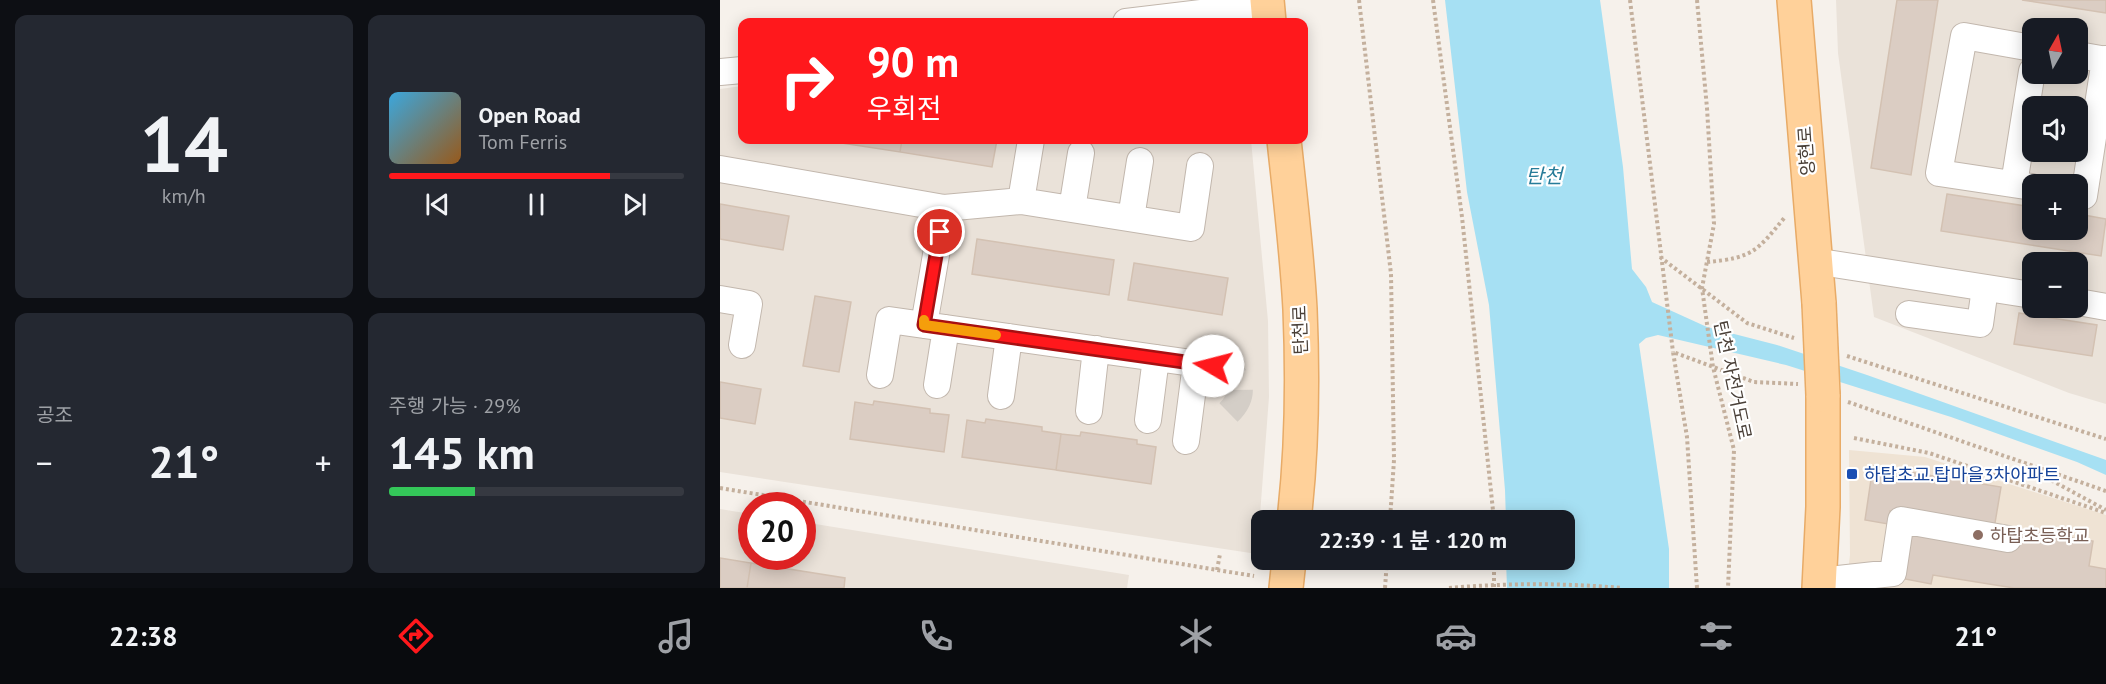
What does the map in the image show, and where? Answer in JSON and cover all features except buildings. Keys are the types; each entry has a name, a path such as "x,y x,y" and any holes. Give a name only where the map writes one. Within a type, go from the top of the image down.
{"main road":[{"name":"양현로","path":"1794,0 1819,303 1821,393"},
{"name":"탄천로","path":"1284,144 1300,309 1299,474 1295,510"},
{"path":"1820,585 1824,507 1821,393"},
{"path":"1286,588 1288,570"}],"street":[{"path":"1170,18 1268,9"},
{"path":"2022,46 1964,36 1939,173 2022,186"},
{"path":"2088,56 2106,59 2089,196"},
{"path":"720,72 738,70"},
{"path":"2024,174 2031,84"},
{"path":"1020,201 1030,144"},
{"path":"1072,209 1081,153"},
{"path":"1131,218 1140,160"},
{"path":"720,169 944,208 1020,201 1191,228 1200,166"},
{"path":"937,385 935,326 944,208"},
{"path":"1814,261 2022,293"},
{"path":"1909,314 1980,324 1986,288"},
{"path":"720,299 749,304 742,345"},
{"path":"2088,304 2106,307"},
{"path":"880,375 889,320 1204,365 1186,441"},
{"path":"1001,396 1009,337"},
{"path":"1089,411 1096,349"},
{"path":"1148,420 1156,358"},
{"path":"1820,585 1893,573 1901,520 2008,539"}],"path":[{"path":"1359,0 1391,274 1394,460 1391,510"},
{"path":"1432,0 1462,217 1493,510"},
{"path":"1630,0 1660,257 1687,437 1697,588"},
{"name":"탄천 자전거도로","path":"1697,0 1714,224 1702,288 1711,360 1734,450 1728,588"},
{"path":"1707,261 1735,260 1760,247 1789,212 1808,183"},
{"path":"1660,257 1747,323 1803,341"},
{"path":"1673,352 1754,382 1821,393 2106,491"},
{"path":"1836,352 2106,439"},
{"path":"1854,438 1929,453 2106,512"},
{"path":"2016,461 2106,512"},
{"path":"720,488 1254,576"},
{"path":"1217,570 1220,554"},
{"path":"1385,588 1387,570"},
{"path":"1494,570 1494,587"},
{"path":"1449,588 1574,584 1622,588"}],"shaded area":[{"path":"1836,0 2106,0 2106,404 2069,393 1874,317 1838,53"},
{"path":"738,87 738,144 1251,144 1268,321 1269,397 1260,510 1251,510 1251,553 720,472 720,89"},
{"name":"하탑초등학교","path":"1849,450 1925,457 2106,515 2106,588 1846,588 1850,555"},
{"path":"720,509 738,512 738,570 816,570 816,524 1129,575 1127,588 720,588"}],"water":[{"name":"탄천","path":"1445,0 1600,0 1623,167 1632,269 1646,287 1652,302 1707,327 1777,345 1867,375 2106,460 2106,475 2077,462 1951,417 1786,365 1658,335 1646,338 1639,344 1669,549 1669,588 1507,588 1506,570 1575,570 1575,510 1506,510 1489,305 1467,192"}],"tunnel":[{"path":"1213,366 1230,373 1239,384 1238,398 1228,413"}],"slow traffic":[{"path":"924,320 924,325 996,335"}],"place":[{"name":"하탑초교.탑마을3차아파트","path":"1852,474"},
{"name":"하탑초등학교","path":"1978,535"}],"route":[{"path":"940,232 924,325 1213,366"}]}
